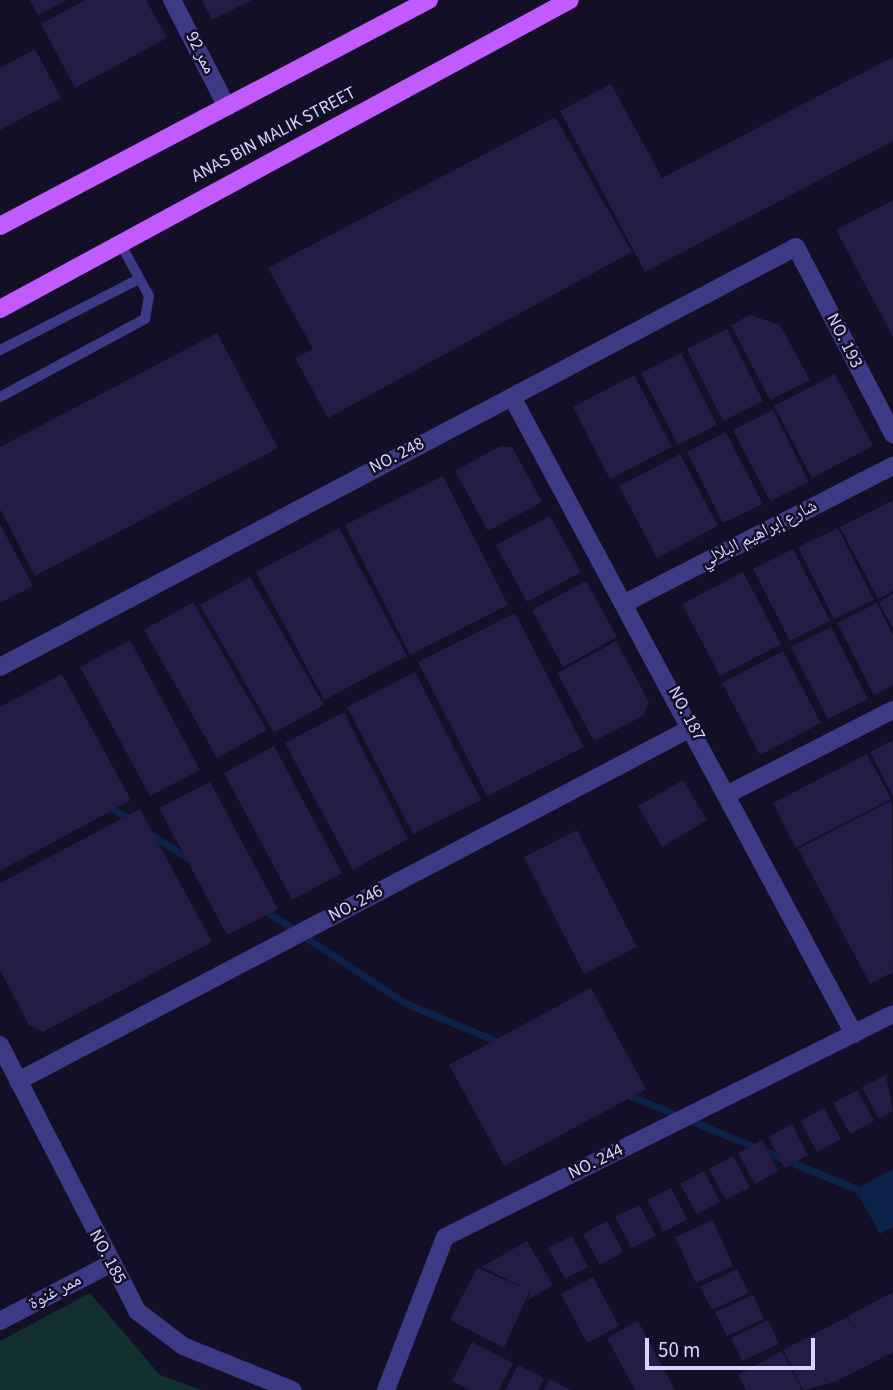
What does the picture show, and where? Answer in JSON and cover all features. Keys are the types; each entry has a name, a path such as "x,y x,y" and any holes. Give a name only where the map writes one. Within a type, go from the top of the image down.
{"main road":[{"path":"0,226 429,0"},
{"name":"ANAS BIN MALIK STREET","path":"0,309 570,0"}],"street":[{"name":"ممر 92","path":"172,0 227,107"},
{"name":"NO. 248","path":"0,667 796,247"},
{"name":"NO. 193","path":"796,247 893,434"},
{"name":"NO. 187","path":"512,397 693,727 854,1034"},
{"name":"شارع إبراهيم البلالي","path":"625,603 893,466"},
{"path":"728,794 893,710"},
{"name":"NO. 246","path":"18,1081 693,727"},
{"name":"NO. 244","path":"386,1390 445,1237 893,1014"},
{"name":"NO. 185","path":"0,1045 110,1264 137,1311 183,1346 292,1390"},
{"name":"ممر غنوة","path":"0,1321 110,1264"}],"lane":[{"path":"0,397 145,319 149,296 120,243"},
{"path":"0,350 139,279"}],"green space":[{"path":"90,1293 160,1375 202,1390 0,1390 0,1341"}],"water":[{"path":"893,1169 893,1227 880,1234 855,1189"}],"building":[{"path":"30,0 67,0 38,15"},
{"path":"85,0 146,0 167,38 75,88 41,24"},
{"path":"202,0 252,0 212,20"},
{"path":"35,49 61,98 0,130 0,68"},
{"path":"893,57 893,141 645,272 560,111 611,84 662,178"},
{"path":"555,117 632,252 328,418 295,358 313,349 268,268"},
{"path":"893,200 893,337 836,230"},
{"path":"750,315 780,325 810,380 770,400 731,325"},
{"path":"727,329 763,401 723,421 687,349"},
{"path":"217,333 278,448 35,576 0,509 0,447"},
{"path":"681,353 717,425 678,445 641,373"},
{"path":"835,374 873,446 812,478 774,406"},
{"path":"634,375 672,447 610,479 573,407"},
{"path":"773,410 809,482 770,501 733,430"},
{"path":"726,432 763,504 723,523 687,452"},
{"path":"500,446 512,447 542,502 488,531 455,471"},
{"path":"680,454 718,526 657,558 619,486"},
{"path":"443,476 508,605 410,655 345,525"},
{"path":"893,500 893,591 878,599 840,527"},
{"path":"550,516 581,572 527,602 496,545"},
{"path":"0,524 33,586 0,603"},
{"path":"339,528 407,656 324,700 256,572"},
{"path":"838,528 874,600 834,619 798,547"},
{"path":"793,549 830,621 790,641 753,569"},
{"path":"743,572 781,644 720,676 682,604"},
{"path":"250,577 324,705 274,733 200,605"},
{"path":"586,581 617,637 563,667 532,610"},
{"path":"893,594 893,629 879,602"},
{"path":"193,602 267,730 217,758 144,630"},
{"path":"877,603 893,635 893,685 874,695 837,623"},
{"path":"515,613 584,747 487,796 418,662"},
{"path":"831,627 868,699 828,719 791,647"},
{"path":"130,640 200,770 150,796 80,667"},
{"path":"616,641 649,702 643,716 594,741 557,673"},
{"path":"783,651 821,723 760,755 722,683"},
{"path":"415,672 481,800 413,834 347,707"},
{"path":"62,674 131,800 0,871 0,707"},
{"path":"344,712 408,839 353,870 285,743"},
{"path":"893,740 893,796 870,752"},
{"path":"274,746 342,873 292,900 224,773"},
{"path":"867,754 891,799 796,848 773,803"},
{"path":"683,780 707,820 662,847 638,806"},
{"path":"210,782 278,909 227,935 159,808"},
{"path":"892,800 893,972 870,984 798,849"},
{"path":"140,809 212,942 43,1032 29,1025 0,970 0,883"},
{"path":"577,830 637,947 584,974 524,857"},
{"path":"591,988 646,1089 504,1166 449,1065"},
{"path":"886,1075 893,1111 879,1119 862,1087"},
{"path":"857,1090 874,1121 850,1134 833,1103"},
{"path":"824,1108 841,1139 817,1152 800,1121"},
{"path":"792,1124 808,1155 785,1168 768,1137"},
{"path":"762,1140 778,1171 755,1184 738,1153"},
{"path":"733,1156 750,1187 726,1200 709,1169"},
{"path":"704,1171 720,1202 697,1214 680,1184"},
{"path":"671,1188 687,1219 664,1232 647,1200"},
{"path":"639,1205 656,1236 632,1248 615,1217"},
{"path":"713,1220 733,1266 696,1283 675,1237"},
{"path":"607,1221 623,1252 600,1265 583,1234"},
{"path":"572,1236 588,1267 565,1279 548,1248"},
{"path":"527,1241 553,1285 528,1300 530,1290 504,1348 450,1320 477,1268 524,1288 482,1267"},
{"path":"737,1269 749,1293 712,1310 700,1287"},
{"path":"593,1277 619,1326 587,1343 561,1294"},
{"path":"893,1292 893,1352 839,1380 833,1368 839,1381 803,1390 783,1350 847,1317 854,1329 848,1316"},
{"path":"753,1295 764,1319 727,1336 715,1312"},
{"path":"768,1320 779,1344 742,1361 731,1338"},
{"path":"638,1321 675,1390 635,1390 607,1338"},
{"path":"472,1342 513,1363 499,1390 470,1390 452,1381"},
{"path":"782,1351 802,1390 746,1390 738,1375"},
{"path":"518,1365 544,1378 538,1390 505,1390"},
{"path":"550,1379 570,1390 544,1390"}],"waterway":[{"path":"108,806 130,820"},
{"path":"149,833 192,861"},
{"path":"263,909 405,1003 501,1043"},
{"path":"626,1094 864,1192"}]}
